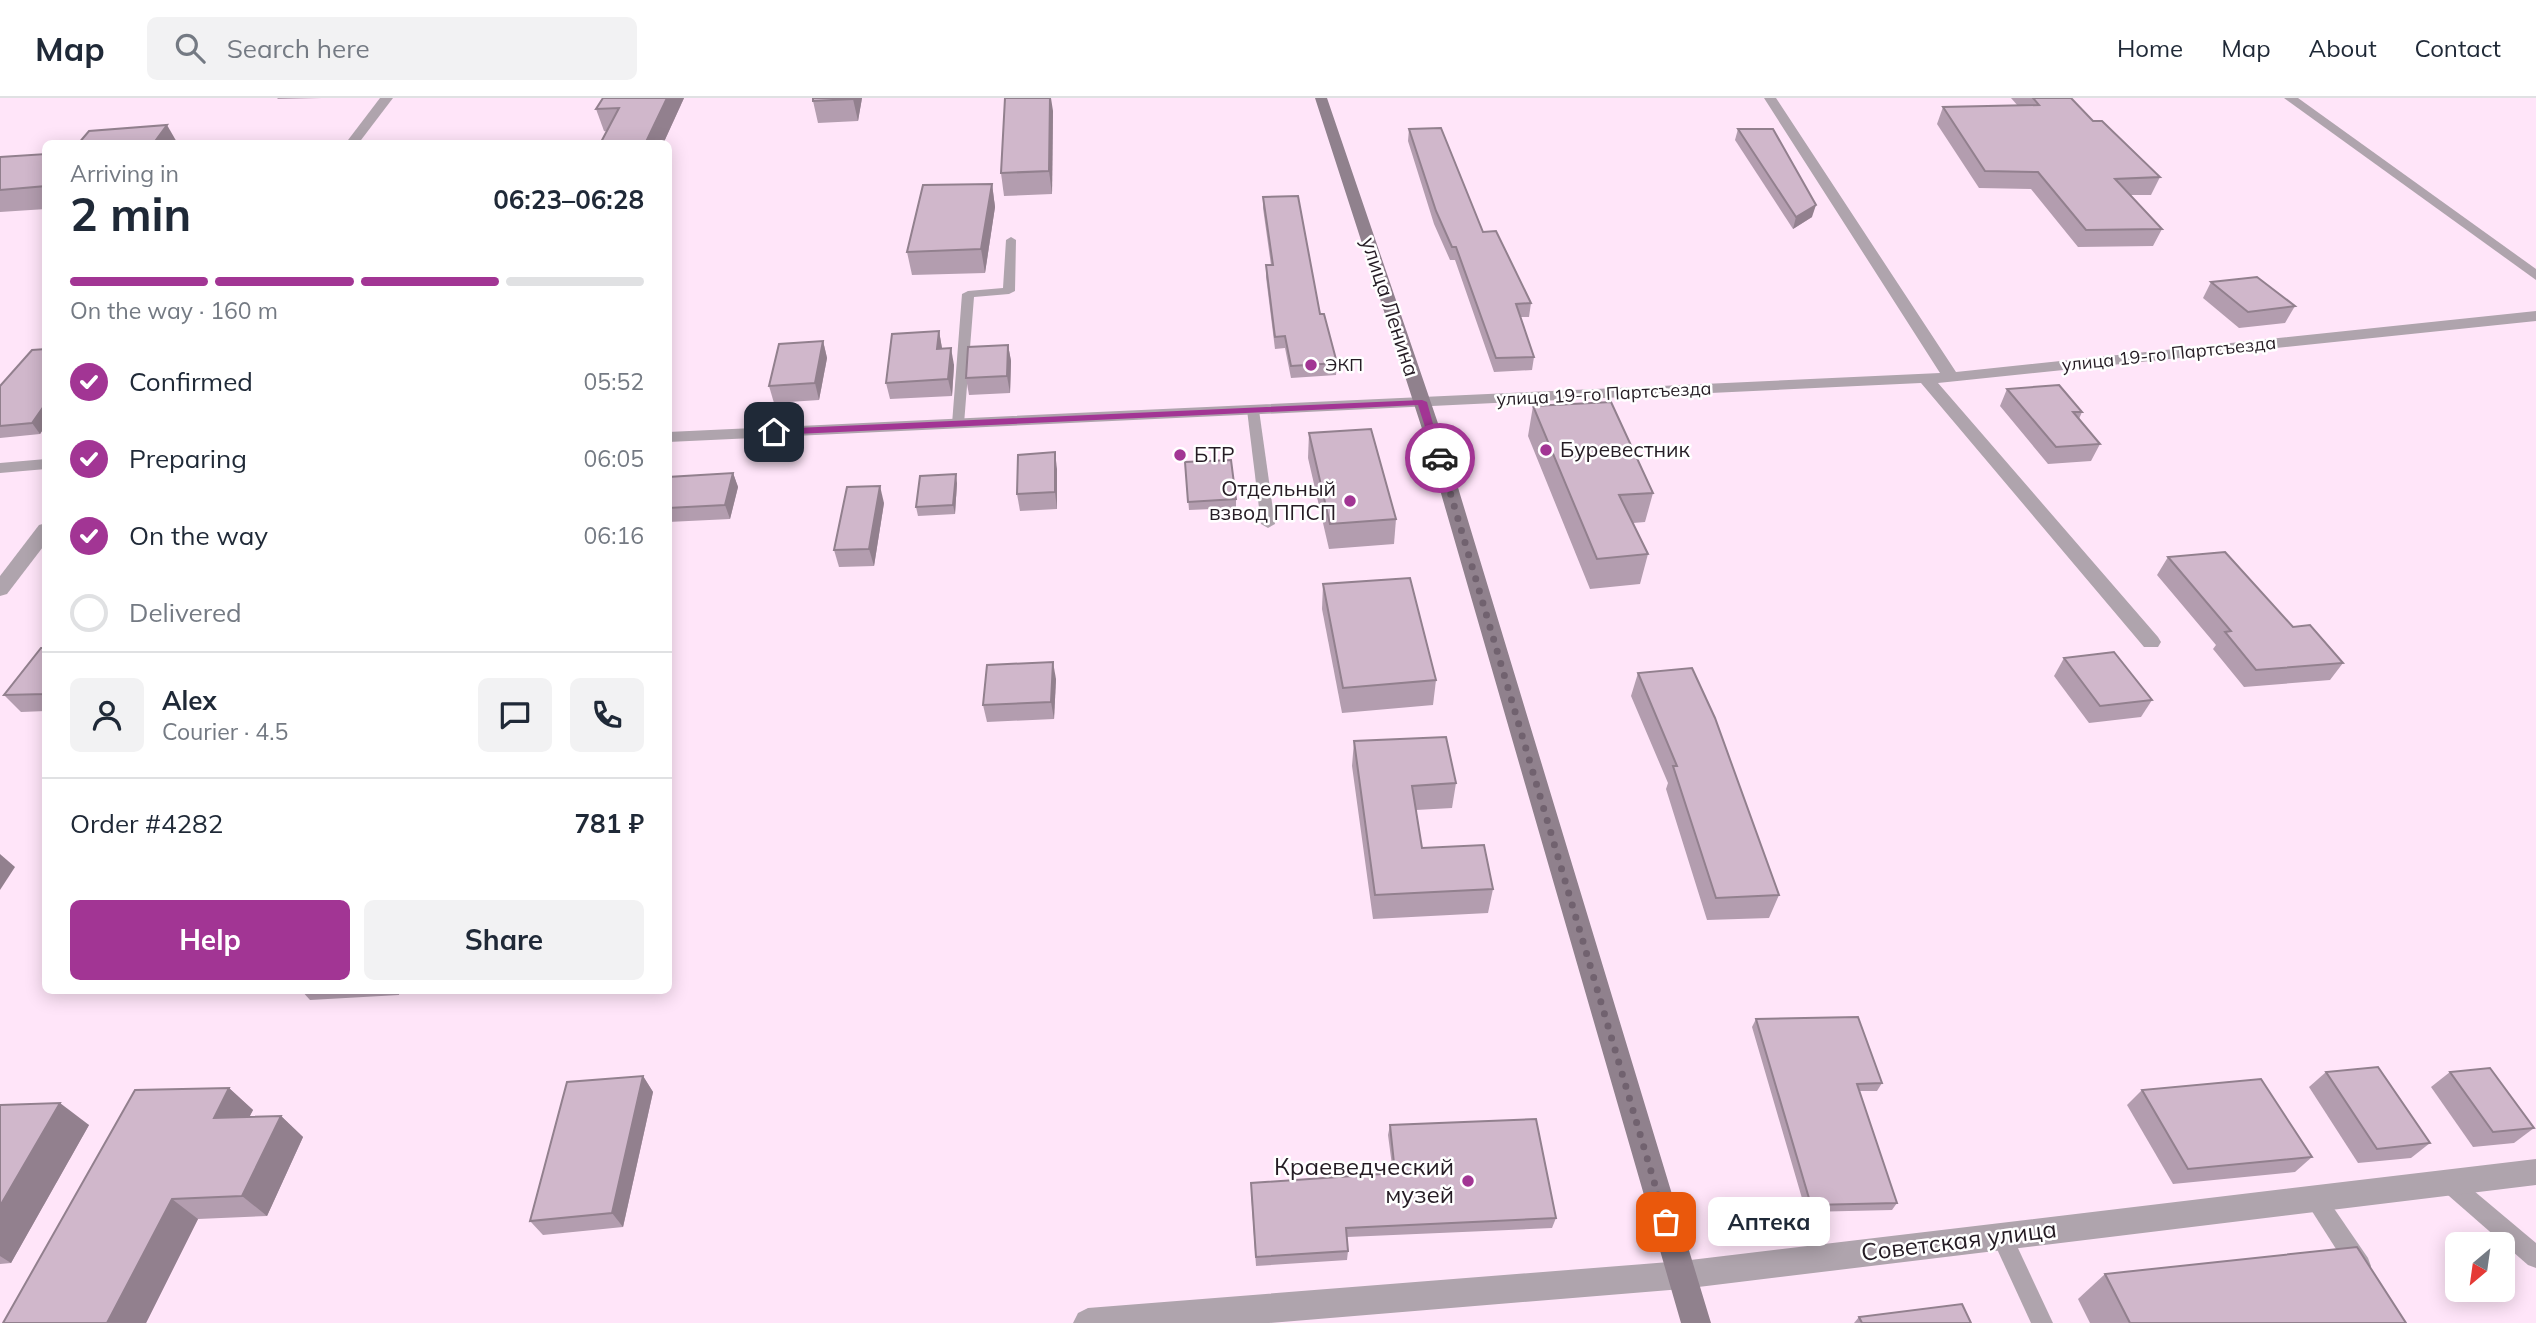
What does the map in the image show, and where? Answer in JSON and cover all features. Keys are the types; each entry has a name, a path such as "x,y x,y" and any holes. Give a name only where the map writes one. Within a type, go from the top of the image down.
{"main road":[{"name":"улица Ленина","path":"1321,98 1422,402 1696,1323"}],"street":[{"path":"354,140 387,98"},
{"path":"1770,98 1951,377"},
{"path":"2290,98 2536,276"},
{"name":"улица 19-го Партсъезда","path":"672,437 1951,377 2536,316"},
{"path":"1924,378 2151,642"},
{"path":"0,468 42,464"},
{"path":"0,589 42,534"},
{"name":"Советская улица","path":"1088,1323 1682,1275 2536,1172"}],"lane":[{"path":"958,424 968,293 1009,291 1011,240"},
{"path":"1252,410 1268,524"},
{"path":"2448,1182 2536,1257"},
{"path":"2315,1198 2376,1289"},
{"path":"2002,1236 2042,1323"}],"building":[{"path":"603,98 667,98 647,140 602,140 619,108 596,109"},
{"path":"813,98 853,98 853,99 813,101"},
{"path":"1005,98 1050,98 1049,171 1001,173"},
{"path":"2033,98 2071,98 2093,121 2102,121 2160,177 2115,179 2162,229 2086,230 2038,172 1985,171 1943,107 2039,105"},
{"path":"167,125 156,140 81,140 89,131"},
{"path":"1441,128 1483,232 1496,231 1531,303 1516,304 1534,357 1496,358 1456,247 1452,247 1436,211 1409,129"},
{"path":"1738,129 1773,129 1816,205 1796,217"},
{"path":"42,154 42,186 0,190 0,157"},
{"path":"992,184 981,249 907,252 923,185"},
{"path":"1298,196 1320,314 1324,314 1337,363 1291,366 1285,336 1275,337 1266,265 1273,265 1263,197"},
{"path":"2257,277 2295,306 2248,312 2211,282"},
{"path":"939,331 937,349 951,348 948,379 886,383 892,334"},
{"path":"823,341 815,383 769,386 779,344"},
{"path":"1008,345 1007,376 966,378 968,347"},
{"path":"42,349 42,409 32,423 0,426 0,386 32,350"},
{"path":"2059,385 2082,412 2073,412 2100,444 2056,447 2007,389"},
{"path":"1611,402 1653,493 1619,495 1648,554 1597,559 1533,406"},
{"name":"Отдельный взвод ППСП","path":"1371,429 1396,519 1330,524 1309,433"},
{"path":"1055,452 1055,492 1017,494 1018,455"},
{"path":"1231,460 1236,499 1188,502 1185,462"},
{"path":"733,473 725,505 672,508 672,477"},
{"path":"956,474 953,505 916,507 920,476"},
{"path":"880,486 869,549 834,550 847,487"},
{"path":"2225,552 2293,627 2310,625 2343,663 2256,670 2225,632 2231,631 2168,557"},
{"path":"1410,578 1436,680 1343,688 1323,584"},
{"path":"41,648 42,648 42,694 4,695"},
{"path":"2114,652 2152,700 2100,706 2064,658"},
{"path":"1053,662 1051,702 983,705 987,665"},
{"path":"1692,668 1715,718 1779,895 1716,898 1673,766 1677,766 1638,673"},
{"path":"1446,737 1456,783 1412,786 1422,848 1484,845 1493,889 1375,895 1354,741"},
{"path":"1858,1017 1882,1083 1857,1084 1897,1203 1811,1205 1756,1019"},
{"path":"2378,1067 2430,1143 2377,1149 2326,1072"},
{"path":"2490,1068 2534,1128 2493,1132 2450,1072"},
{"path":"643,1076 612,1213 530,1221 567,1082"},
{"path":"2261,1079 2312,1157 2188,1169 2142,1090"},
{"path":"229,1088 214,1118 281,1116 242,1196 172,1199 107,1323 3,1323 135,1090"},
{"path":"60,1103 0,1206 0,1105"},
{"path":"1536,1119 1556,1218 1346,1228 1348,1251 1256,1257 1251,1183 1395,1173 1390,1125"},
{"path":"2357,1247 2406,1323 2130,1323 2105,1274"},
{"path":"1962,1304 1971,1323 1862,1323 1859,1317"}],"way so far":[{"path":"1440,458 1666,1222"}],"place":[{"name":"ЭКП","path":"1311,365"},
{"name":"Буревестник","path":"1546,450"},
{"name":"БТР","path":"1180,455"},
{"name":"Отдельный взвод ППСП","path":"1350,501"},
{"name":"Краеведческий музей","path":"1468,1181"},
{"name":"Аптека","path":"1666,1222"}],"route":[{"path":"774,432 1422,402 1440,458"}]}
